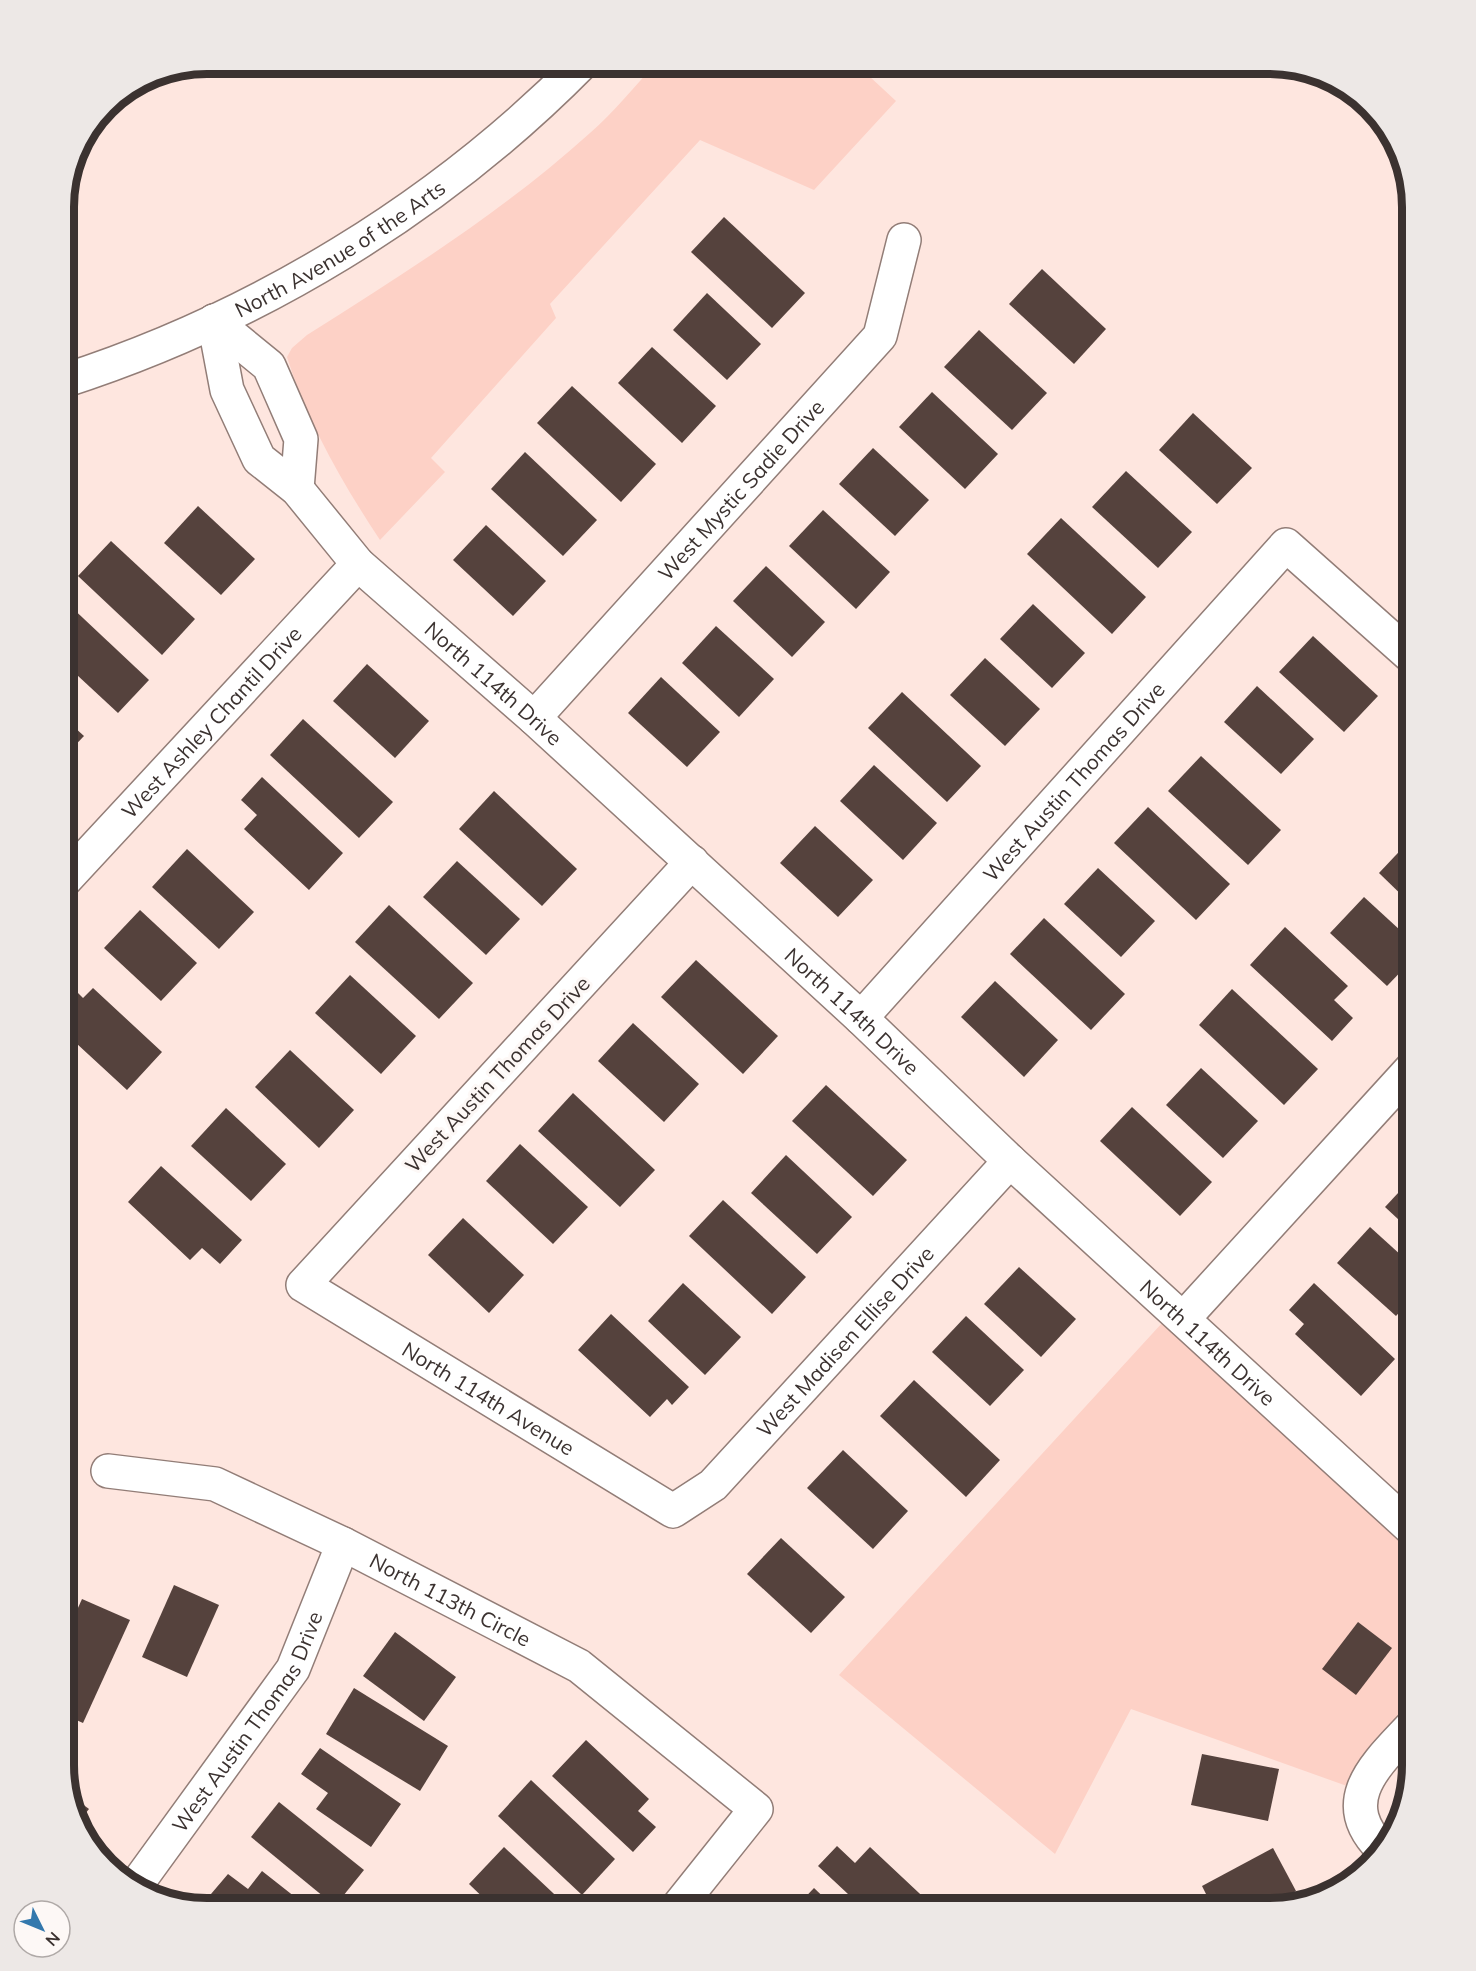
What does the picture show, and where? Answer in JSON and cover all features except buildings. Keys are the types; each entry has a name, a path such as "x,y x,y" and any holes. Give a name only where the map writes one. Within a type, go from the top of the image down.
{"street":[{"name":"North Avenue of the Arts","path":"74,377 116,364 214,321 308,272 437,189 509,130 570,74"},
{"name":"West Mystic Sadie Drive","path":"534,718 880,336 904,240"},
{"name":"North 114th Drive","path":"214,321 226,390 259,459 297,489 329,532 358,564 534,718 692,862 861,1018 1010,1161 1402,1520"},
{"path":"214,321 269,366 301,440 297,489"},
{"name":"West Austin Thomas Drive","path":"861,1018 1286,545 1402,648"},
{"name":"West Ashley Chantil Drive","path":"74,870 358,564"},
{"name":"West Austin Thomas Drive","path":"303,1285 692,862"},
{"path":"1183,1319 1402,1079"},
{"name":"West Madisen Ellise Drive","path":"673,1512 713,1485 1010,1161"},
{"name":"North 114th Avenue","path":"303,1285 673,1512"},
{"name":"North 113th Circle","path":"108,1471 215,1484 343,1544 579,1666 756,1809 685,1898"},
{"name":"West Austin Thomas Drive","path":"140,1879 293,1669 343,1544"},
{"path":"1377,1842 1363,1824 1359,1807 1361,1791 1369,1776 1402,1738"}],"shaded area":[{"path":"646,74 867,74 896,101 814,190 700,140 550,304 556,318 431,458 445,472 380,540 315,429 287,357 292,348 307,335 488,215 556,162 616,108"},
{"path":"1174,1310 1402,1520 1402,1739 1361,1791 1131,1709 1055,1854 839,1675"}]}
